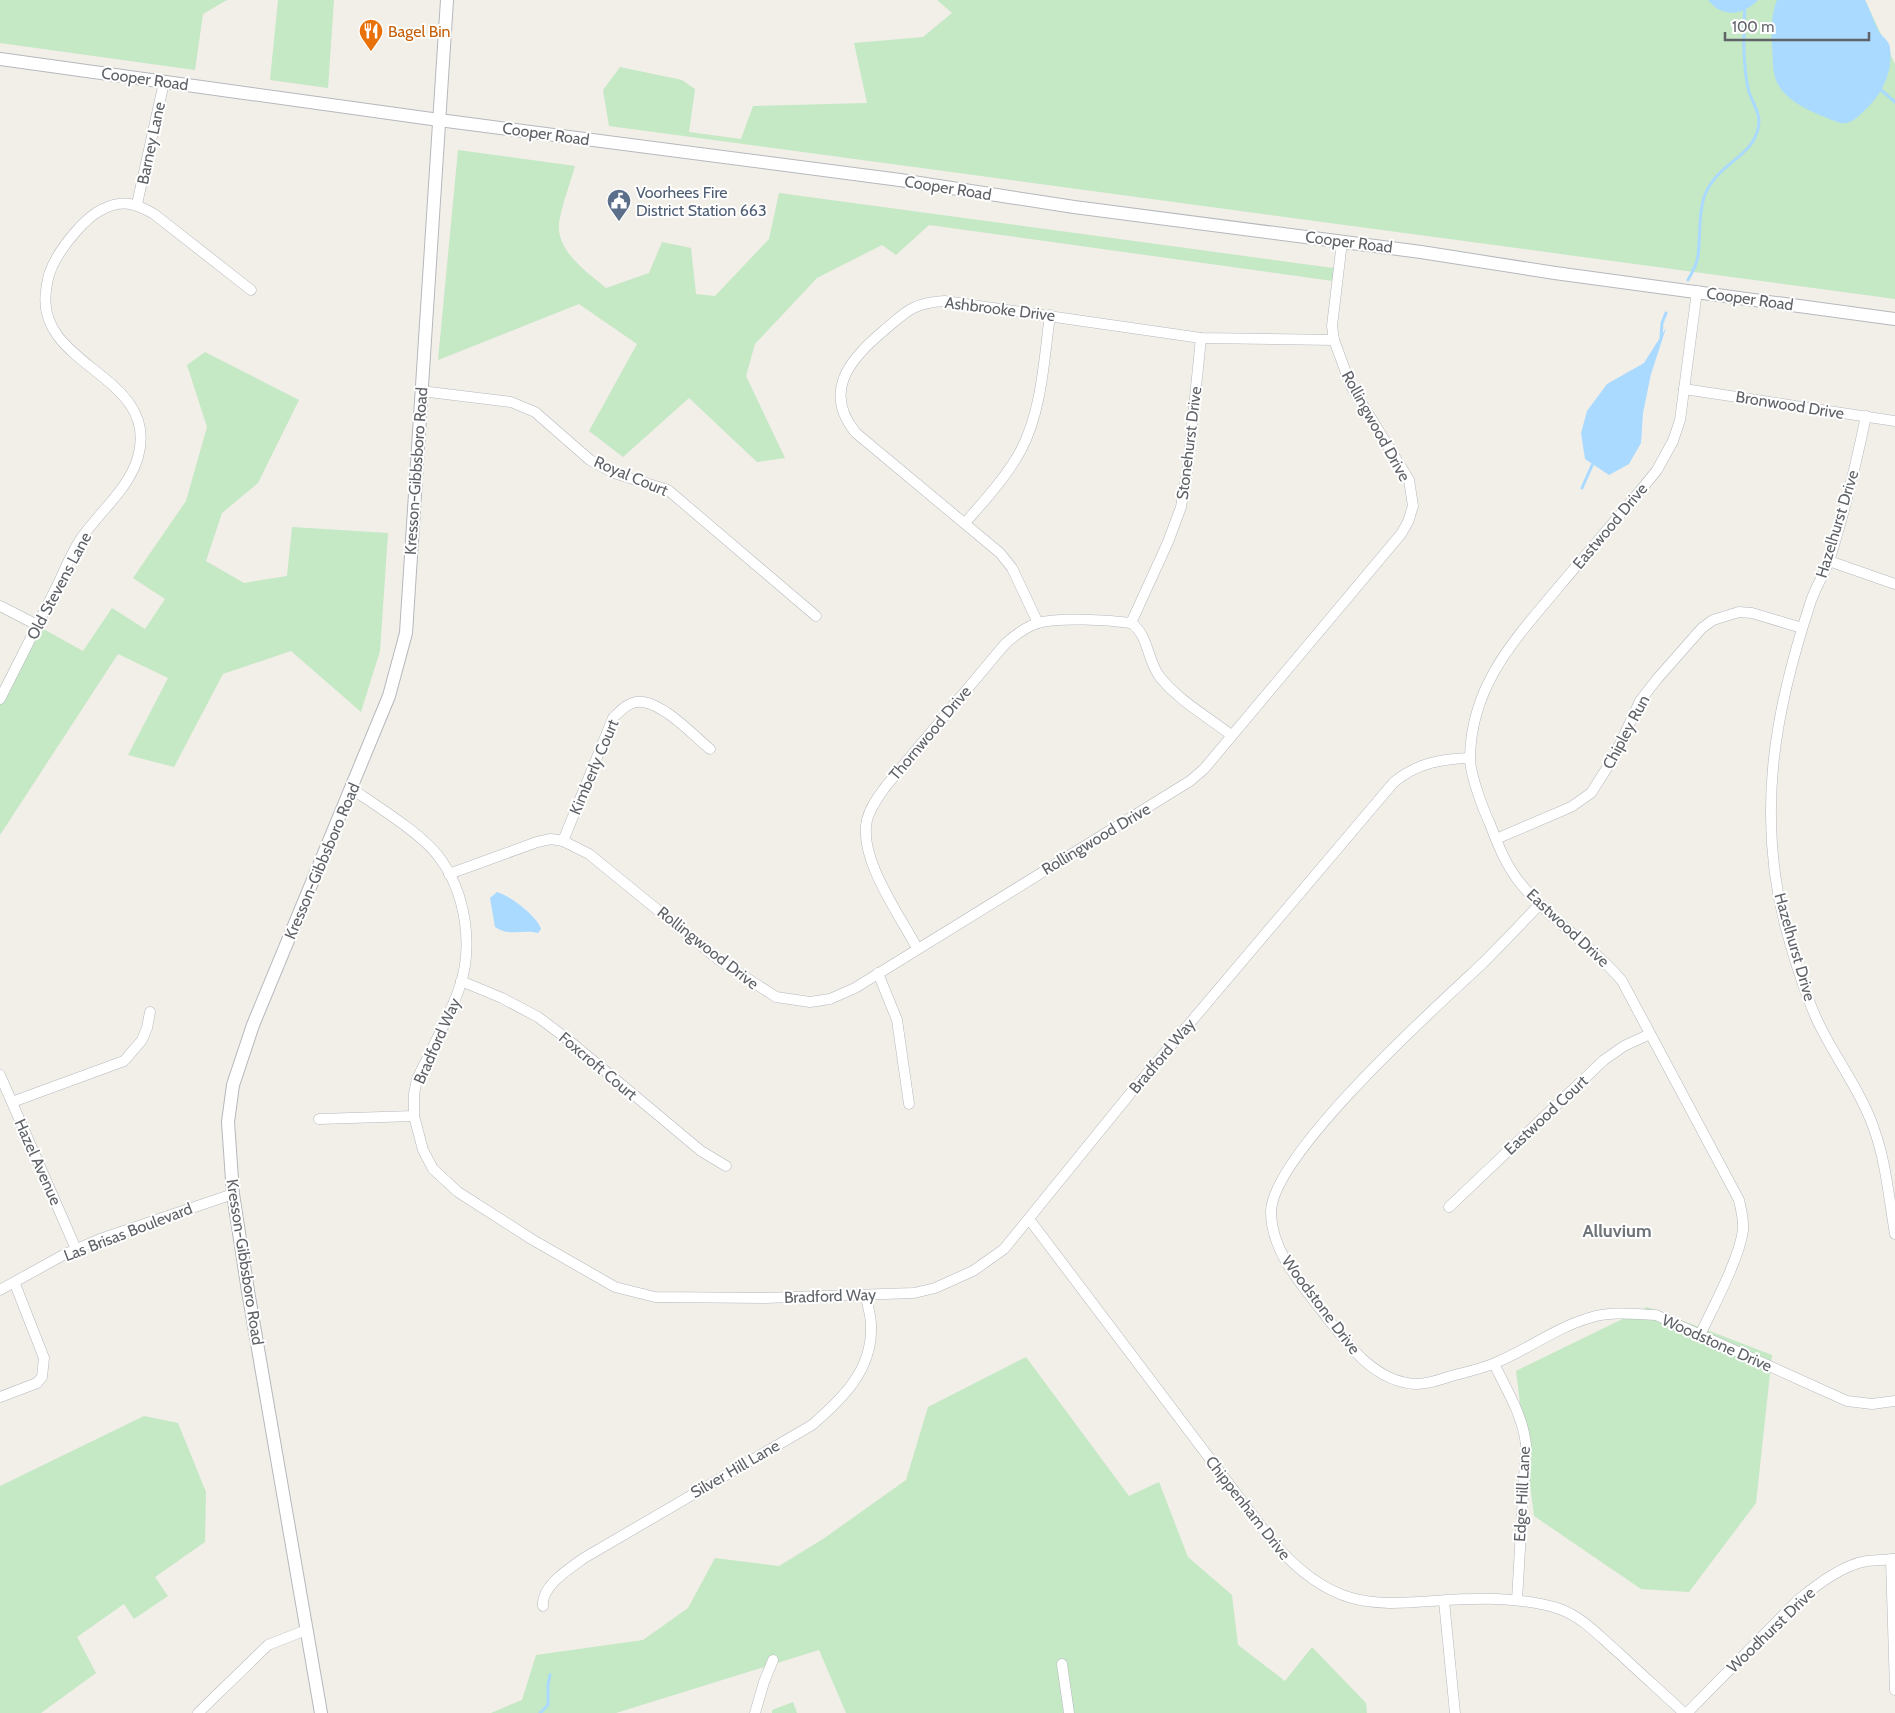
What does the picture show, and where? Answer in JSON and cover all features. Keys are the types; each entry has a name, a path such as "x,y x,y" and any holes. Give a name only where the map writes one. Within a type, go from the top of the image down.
{"street":[{"name":"Kresson-Gibbsboro Road","path":"321,1713 233,1194 228,1129 233,1085 253,1025 352,789 394,681 406,633 447,0"},
{"name":"Cooper Road","path":"0,59 1895,319"},
{"name":"Barney Lane","path":"137,204 164,82"},
{"name":"Old Stevens Lane","path":"0,699 79,542 132,472 138,456 140,439 136,415 130,403 119,390 66,346 50,326 44,301 51,267 66,242 100,210 119,203 137,204"},
{"path":"137,204 154,214 251,290"},
{"name":"Rollingwood Drive","path":"449,874 537,842 551,839 563,841 589,854 719,960 776,997 810,1002 830,999 855,988 1190,781 1401,534 1408,522 1413,506 1409,480 1351,386 1334,340 1332,326 1342,242"},
{"name":"Eastwood Drive","path":"1697,292 1680,420 1673,441 1657,470 1502,655 1482,693 1474,721 1469,758 1480,798 1501,855 1520,884 1610,966 1629,993 1739,1200 1743,1216 1743,1231 1738,1248 1700,1335"},
{"name":"Ashbrooke Drive","path":"1038,623 1012,568 1000,553 856,433 849,424 842,413 840,401 846,372 859,352 914,306 927,302 969,304 1201,338 1334,340"},
{"path":"965,523 1012,464 1028,432 1037,402 1050,315"},
{"name":"Stonehurst Drive","path":"1131,623 1168,542 1181,506 1188,466 1201,338"},
{"name":"Bronwood Drive","path":"1684,389 1895,421"},
{"name":"Royal Court","path":"421,391 511,402 535,412 590,460 614,473 668,490 816,616"},
{"name":"Hazelhurst Drive","path":"1866,416 1848,501 1829,561 1812,598 1784,691 1773,757 1771,840 1775,875 1785,926 1813,1010 1874,1129 1892,1200 1895,1234"},
{"path":"1829,561 1895,584"},
{"path":"0,606 38,625"},
{"name":"Chipley Run","path":"1496,840 1571,807 1591,793 1614,757 1640,702 1657,678 1702,628 1713,620 1739,612 1752,613 1802,628"},
{"name":"Thornwood Drive","path":"917,948 869,857 865,832 867,818 886,786 1004,644 1020,631 1038,623 1097,619 1131,623"},
{"path":"1131,623 1142,636 1158,675 1170,687 1231,735"},
{"name":"Kimberly Court","path":"563,841 613,718 623,708 633,703 642,702 653,705 665,712 710,749"},
{"name":"Bradford Way","path":"352,789 413,833 439,857 449,874 465,919 466,946 461,981 417,1079 414,1094 414,1116 423,1150 433,1169 458,1192 533,1240 615,1287 655,1297 764,1298 914,1293 952,1281 973,1271 1004,1248 1129,1095 1394,782 1421,764 1438,760 1469,758"},
{"name":"Woodstone Drive","path":"1540,904 1357,1085 1284,1174 1273,1200 1271,1213 1277,1243 1283,1256 1307,1292 1356,1354 1365,1362 1390,1377 1417,1384 1494,1364 1573,1323 1606,1314 1656,1316 1847,1401 1872,1404 1895,1401"},
{"path":"878,973 897,1020 909,1104"},
{"name":"Foxcroft Court","path":"461,981 502,998 538,1017 566,1038 701,1151 726,1166"},
{"path":"12,1102 124,1061 142,1040 148,1028 150,1012"},
{"name":"Eastwood Court","path":"1449,1207 1604,1060 1624,1046 1650,1034"},
{"name":"Hazel Avenue","path":"0,1075 76,1250"},
{"path":"319,1119 414,1116"},
{"name":"Las Brisas Boulevard","path":"0,1290 100,1239 233,1194"},
{"name":"Chippenham Drive","path":"1029,1219 1272,1541 1292,1564 1321,1587 1354,1600 1384,1604 1517,1600 1558,1608 1590,1627 1685,1713"},
{"path":"0,1397 37,1383 42,1377 44,1370 44,1358 15,1284"},
{"name":"Silver Hill Lane","path":"543,1606 542,1599 548,1589 561,1575 584,1558 812,1425 842,1399 854,1382 869,1348 871,1326 866,1295"},
{"name":"Edge Hill Lane","path":"1494,1364 1514,1403 1525,1438 1517,1600"},
{"path":"1893,1559 1895,1690"},
{"name":"Woodhurst Drive","path":"1685,1713 1798,1600 1814,1587 1854,1564 1893,1559"},
{"path":"1444,1602 1455,1713"},
{"path":"198,1713 256,1654 280,1639 306,1630"},
{"path":"755,1713 773,1660"},
{"path":"1062,1664 1069,1713"}],"green space":[{"path":"0,0 227,0 203,14 195,70 0,43"},
{"path":"278,0 334,0 328,88 270,80"},
{"path":"937,0 1865,0 1895,64 1895,299 609,126 603,90 620,67 682,80 695,89 689,132 741,139 753,106 867,103 854,43 923,37 952,13"},
{"path":"458,150 575,166 560,216 559,233 562,243 574,260 606,288 649,273 662,242 691,248 696,294 715,296 769,239 779,193 1341,269 1340,282 929,225 896,255 882,245 817,278 755,344 746,376 785,458 757,462 689,398 623,457 589,431 637,344 579,304 438,360"},
{"path":"205,352 299,400 258,483 222,513 206,561 244,583 287,576 292,527 388,533 380,651 361,712 291,651 223,674 174,767 128,755 168,678 118,654 0,835 0,702 38,626 83,651 112,608 145,629 165,599 133,578 186,501 207,427 187,365"},
{"path":"1647,1307 1772,1355 1756,1503 1689,1592 1641,1589 1534,1516 1516,1371"},
{"path":"1026,1357 1129,1496 1159,1482 1188,1557 1232,1595 1238,1645 1285,1681 1312,1647 1366,1703 1367,1713 846,1713 819,1650 616,1713 491,1713 522,1700 536,1655 643,1640 688,1608 715,1558 779,1566 823,1539 906,1480 928,1407"},
{"path":"144,1416 178,1423 206,1492 205,1542 155,1577 168,1596 134,1619 124,1604 77,1637 96,1673 41,1713 0,1713 0,1486"},
{"path":"793,1702 797,1713 772,1713 772,1710"}],"water":[{"path":"1708,0 1758,0 1746,9 1733,13 1720,10"},
{"path":"1777,0 1865,0 1879,32 1889,44 1889,71 1878,96 1861,114 1848,123 1840,123 1802,106 1793,101 1779,86 1773,69 1772,35 1773,17"},
{"path":"1666,328 1651,374 1643,413 1641,443 1629,464 1609,475 1585,459 1581,433 1587,411 1607,384 1644,363"},
{"path":"497,892 509,897 535,919 541,929 538,933 506,932 495,927 490,898"}],"waterway":[{"path":"1688,280 1697,259 1701,210 1706,193 1716,177 1747,149 1757,131 1759,120 1746,77 1744,44 1745,0"},
{"path":"1880,89 1895,102"},
{"path":"1661,337 1662,323 1666,313"},
{"path":"1582,488 1594,461"},
{"path":"540,1713 548,1705 550,1675"}],"place":[{"name":"Bagel Bin","path":"371,52"},
{"name":"Voorhees Fire District Station 663","path":"619,222"}],"district":[{"name":"Alluvium","path":"1617,1231"}]}
